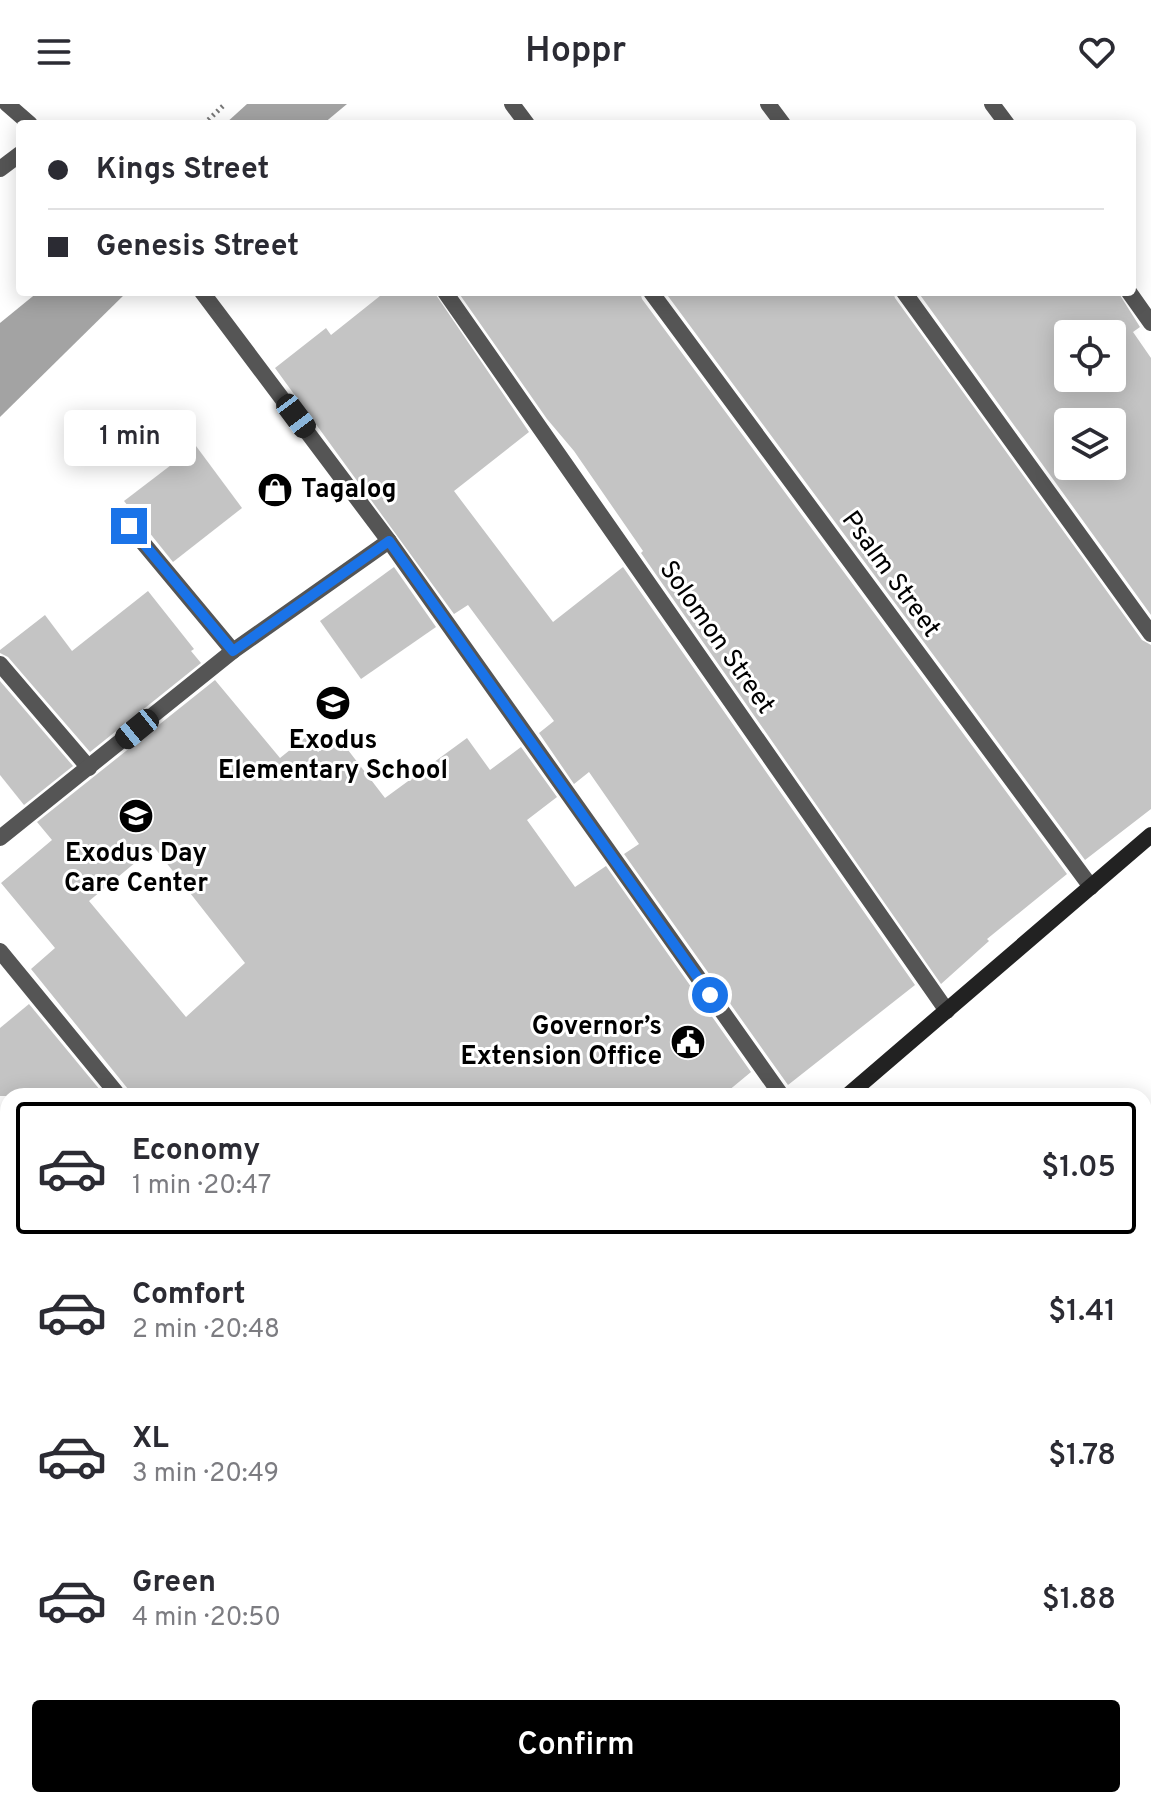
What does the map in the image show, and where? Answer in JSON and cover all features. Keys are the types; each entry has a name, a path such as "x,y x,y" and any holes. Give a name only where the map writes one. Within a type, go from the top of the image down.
{"main road":[{"path":"856,1088 1151,835"}],"street":[{"path":"7,104 25,120"},
{"path":"205,296 389,541 776,1088"},
{"name":"Solomon Street","path":"448,296 947,1011"},
{"name":"Psalm Street","path":"654,296 1091,887"},
{"path":"907,296 1151,634"},
{"path":"1132,296 1151,323"},
{"path":"129,526 233,651"},
{"path":"0,838 233,651 389,541"},
{"path":"0,664 89,768"},
{"path":"0,951 112,1088"}],"path":[{"path":"208,120 225,104"}],"shaded area":[{"path":"247,104 347,104 328,120 229,120"},
{"path":"33,296 123,296 0,417 0,323"}],"building":[{"path":"380,296 437,296 529,432 454,491 553,622 623,567 915,985 788,1085 624,854 639,844 589,772 574,784 539,733 554,721 468,605 454,614 275,368 326,328 331,335"},
{"path":"461,296 641,296 1067,874 987,939 989,941 941,984 641,553 643,551 574,451 547,419"},
{"path":"668,296 894,296 1142,640 1151,645 1151,809 1085,860"},
{"path":"921,296 1121,296 1140,327 1133,332 1151,358 1151,615"},
{"path":"196,446 242,508 173,562 124,501"},
{"path":"394,567 436,627 361,679 320,621"},
{"path":"148,591 194,649 191,651 201,663 90,752 0,650 45,615 72,651"},
{"name":"Exodus Elementary School","path":"215,680 280,758 306,737 318,752 338,737 385,798 467,738 490,770 521,747 557,797 527,820 575,887 606,866 751,1072 732,1088 127,1088 31,969 55,948 1,883 52,840 37,822","holes":["154,847 245,963 186,1017 89,901"]},
{"path":"0,681 73,766 24,805 0,775"},
{"path":"29,1004 98,1088 0,1088 0,1028"}],"place":[{"name":"Tagalog","path":"275,490"},
{"name":"Exodus Elementary School","path":"333,703"},
{"name":"Exodus Day Care Center","path":"136,816"},
{"name":"Governor’s Extension Office","path":"688,1042"}],"route":[{"path":"129,526 233,651 389,541 710,995"}]}
